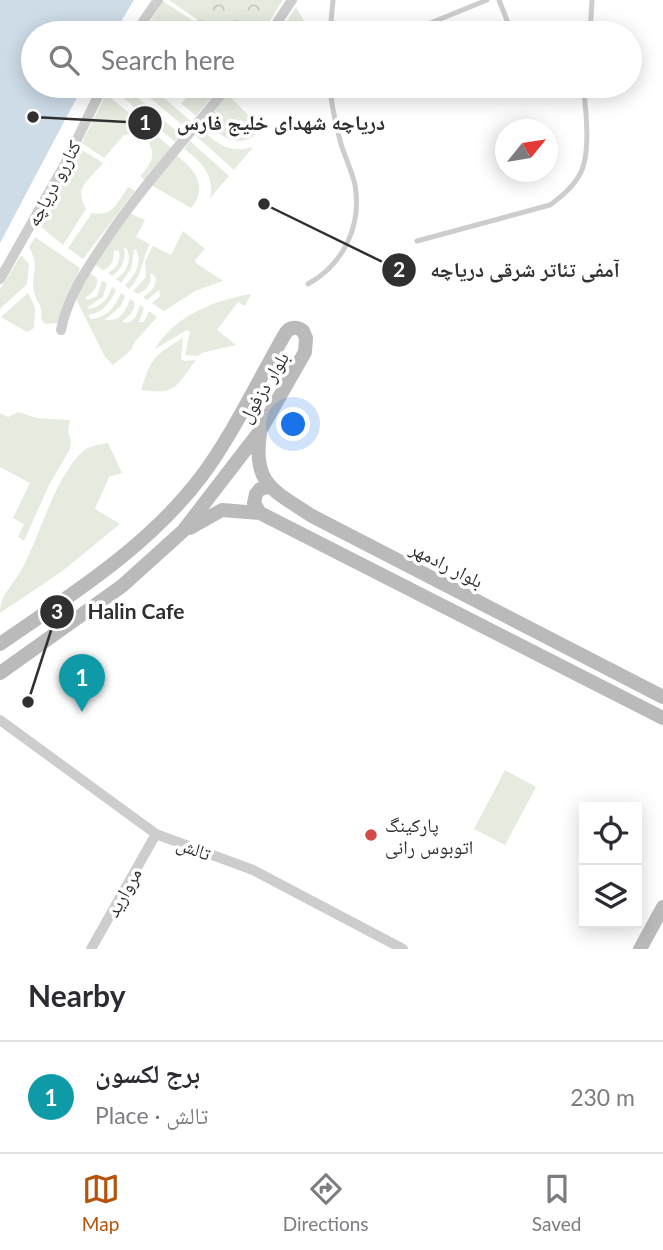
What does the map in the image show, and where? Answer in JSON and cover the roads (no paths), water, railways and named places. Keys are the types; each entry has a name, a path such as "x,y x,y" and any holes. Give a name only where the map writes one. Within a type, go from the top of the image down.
{"street":[{"path":"143,21 158,0"},
{"path":"278,21 292,0"},
{"name":"کناررو دریاچه","path":"0,279 65,164 97,98"},
{"path":"61,330 68,304 78,285 120,220 218,98"},
{"name":"بلوار دزفول","path":"0,644 129,551 181,500 202,475 288,329 299,328 306,338 305,352 260,431 183,531 122,586 0,673"},
{"path":"260,431 258,466 270,487 260,488 256,494 254,503 260,513"},
{"name":"بلوار رادمهر","path":"270,487 312,516 663,697"},
{"path":"183,531 222,510 260,513"},
{"name":"بلوار رادمهر","path":"260,513 663,718"},
{"name":"تالش","path":"0,720 156,834 253,870 403,949"},
{"name":"مروارید","path":"91,949 156,834"},
{"path":"640,949 663,907"}],"lane":[{"path":"331,21 333,0"},
{"path":"435,21 487,0"},
{"path":"499,0 507,21"},
{"path":"591,21 592,0"},
{"path":"308,284 323,275 345,249 354,225 357,201 331,98"},
{"path":"417,241 550,205 568,192 582,172 586,142 584,98"}],"place":[{"name":"دریاچه شهدای خلیج فارس","path":"33,117"},
{"name":"آمفی تئاتر شرقی دریاچه","path":"264,204"},
{"name":"Halin Cafe","path":"28,702"},
{"name":"برج لکسون","path":"82,712"},
{"name":"پارکینگ اتوبوس رانی","path":"371,835"}]}
